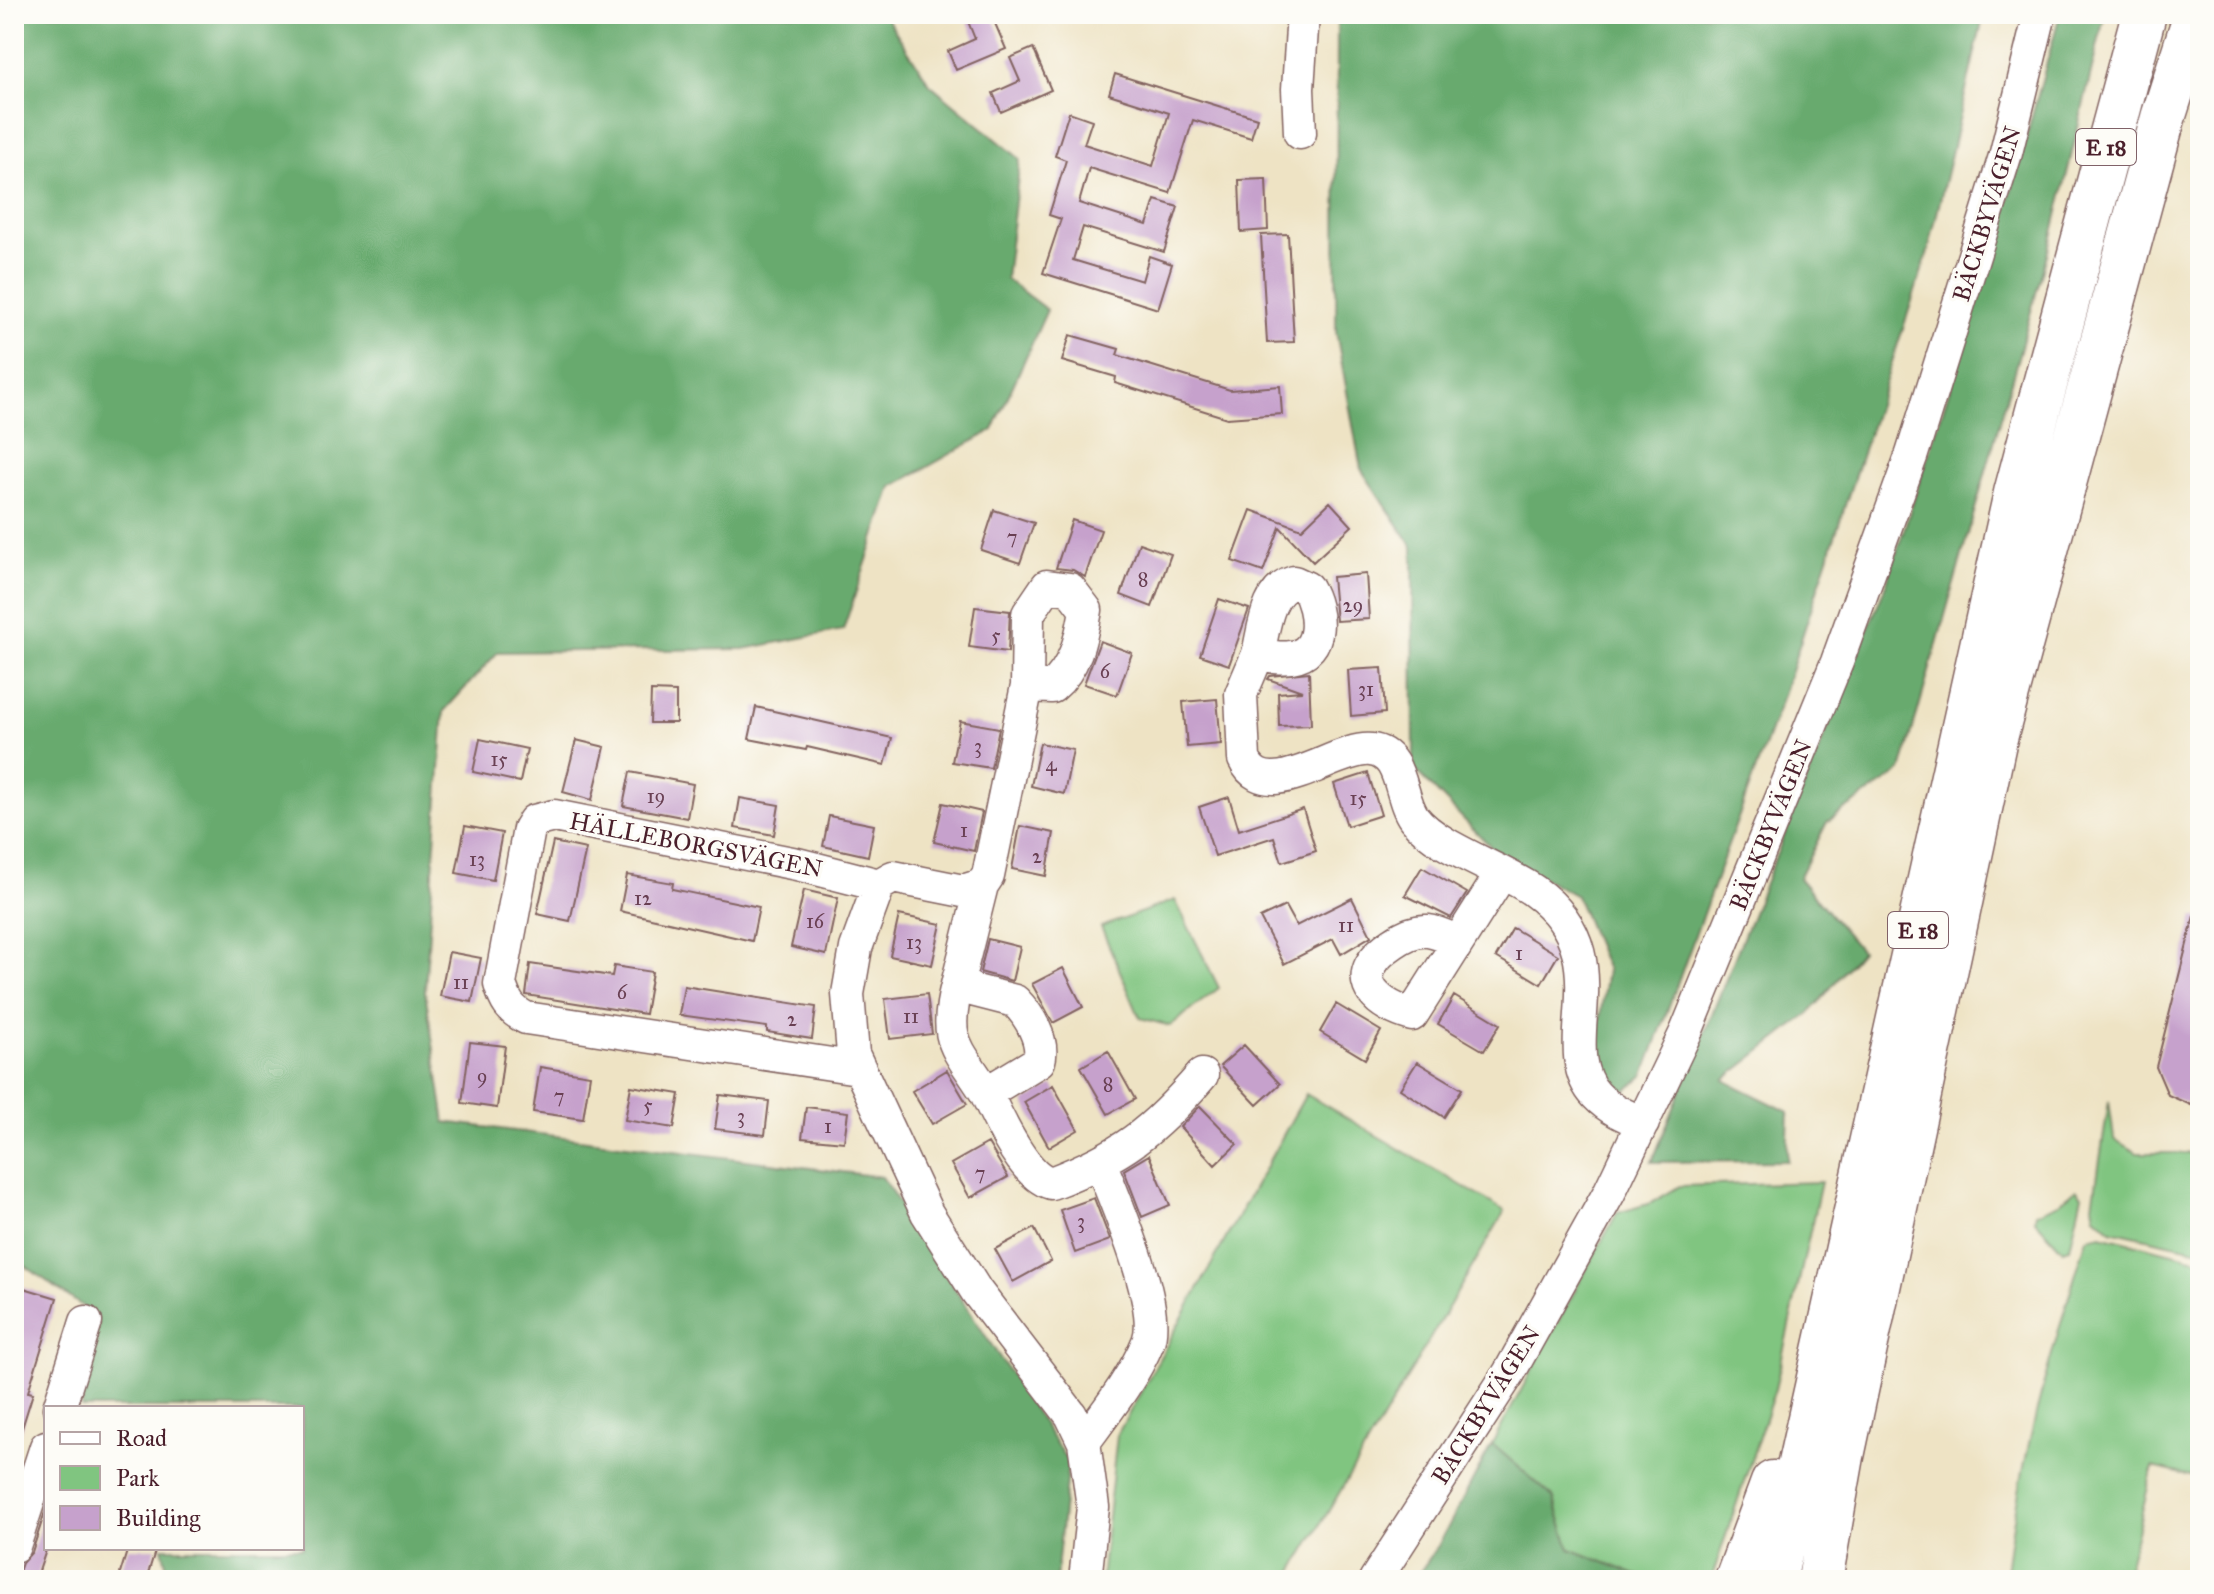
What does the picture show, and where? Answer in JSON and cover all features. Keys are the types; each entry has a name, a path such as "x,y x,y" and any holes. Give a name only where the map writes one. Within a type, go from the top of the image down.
{"highway":[{"name":"E 18","path":"1774,1580 2016,493 2069,281 2144,14"},
{"name":"E 18","path":"1820,1580 1842,1456 1995,738 2163,118 2196,14"},
{"path":"1737,1580 1769,1488 1802,1453"}],"street":[{"path":"1300,133 1298,89 1303,14"},
{"name":"BÄCKBYVÄGEN","path":"1375,1580 1509,1373 1609,1193 1686,1032 1787,791 1912,454 2006,153 2040,14"},
{"path":"1258,654 1241,694 1244,759 1248,767 1259,776 1275,778 1371,750 1393,764 1407,807 1425,829 1545,899 1566,923 1584,977 1581,1067 1594,1094 1617,1112 1643,1123"},
{"path":"1027,686 988,876 982,885 949,1013 950,1032 1029,1169 1051,1183 1101,1164 1151,1130 1202,1075"},
{"name":"HÄLLEBORGSVÄGEN","path":"858,1068 526,1018 514,1012 505,1001 500,984 529,829 540,817 554,816 797,864 879,885"},
{"path":"1458,942 1502,873"},
{"path":"982,885 963,891 893,877 879,885 856,948 848,994 851,1043 858,1068 927,1213 977,1292 1071,1415 1084,1442 1093,1507 1085,1580"},
{"path":"958,981 972,990 1015,1001 1032,1026 1042,1049 1039,1061 1031,1069 986,1093"},
{"path":"1084,1442 1149,1341 1150,1328 1140,1272 1101,1164"},
{"path":"60,1406 86,1322"},
{"path":"14,1546 39,1491 44,1460"}],"green space":[{"path":"14,14 884,14 930,84 1020,159 1006,279 1047,310 993,430 892,487 843,630 744,649 498,652 444,711 425,991 445,1122 882,1177 1068,1462 1056,1580 170,1580 162,1550 304,1550 304,1406 82,1406 89,1311 14,1258"},
{"path":"1337,14 1984,14 1928,252 1781,701 1644,1075 1618,1098 1594,1059 1607,970 1576,896 1495,851 1414,769 1413,547 1361,469 1336,332"},
{"path":"2060,14 2105,14 2052,237 1901,771 1827,822 1799,878 1861,951 1810,1013 1724,1080 1789,1112 1787,1161 1652,1162 1887,582 1999,237"},
{"path":"1175,900 1219,988 1170,1026 1140,1018 1101,927"},
{"path":"1306,1094 1505,1211 1288,1580 1101,1580 1117,1435"},
{"path":"2109,1101 2114,1139 2137,1153 2200,1153 2200,1250 2111,1230 2095,1216 2093,1205"},
{"path":"1821,1182 1775,1389 1711,1580 1649,1580 1570,1549 1553,1497 1492,1444 1617,1213 1651,1203 1680,1186"},
{"path":"2076,1189 2082,1195 2070,1248 2063,1250 2035,1220 2036,1213 2059,1203"},
{"path":"2101,1235 2200,1260 2199,1478 2153,1467 2125,1580 2005,1580 2019,1493 2049,1365 2087,1238"},
{"path":"1492,1444 1553,1497 1570,1549 1649,1580 1414,1580 1438,1546"}],"building":[{"path":"965,14 991,14 1006,49 956,70 948,51 975,39"},
{"path":"1033,48 1051,90 1001,112 993,93 1020,81 1010,58"},
{"path":"1115,74 1257,118 1251,138 1193,120 1170,193 1089,168 1079,203 1147,225 1155,200 1178,207 1164,252 1083,227 1073,260 1142,281 1149,256 1172,264 1158,309 1043,273 1061,219 1049,215 1066,160 1055,156 1069,112 1092,120 1084,144 1153,166 1169,113 1109,94"},
{"path":"1266,179 1268,230 1241,232 1239,180"},
{"path":"1288,234 1294,342 1267,343 1261,235"},
{"path":"1070,335 1119,349 1117,355 1230,390 1280,386 1282,414 1227,418 1115,383 1116,377 1062,361"},
{"path":"1330,502 1352,526 1313,562 1280,527 1263,572 1232,561 1251,510 1302,529"},
{"path":"994,510 1034,523 1020,563 981,550"},
{"path":"1072,520 1101,530 1085,577 1073,570 1056,568"},
{"path":"1139,543 1171,554 1152,607 1121,595"},
{"path":"1366,574 1369,619 1336,621 1332,577"},
{"path":"1219,599 1249,609 1229,665 1200,655"},
{"path":"975,607 1010,611 1008,652 969,647"},
{"path":"1100,641 1132,653 1117,695 1084,684"},
{"path":"1382,668 1385,713 1351,716 1348,670"},
{"path":"1309,672 1311,725 1279,726 1278,693 1302,691 1268,679 1270,676"},
{"path":"651,691 676,692 676,723 650,723"},
{"path":"1217,699 1221,744 1187,747 1183,702"},
{"path":"756,707 892,738 885,765 807,747 806,750 749,739"},
{"path":"960,721 999,728 991,768 952,762"},
{"path":"480,739 527,749 520,782 473,772"},
{"path":"576,740 605,747 592,800 563,792"},
{"path":"1040,743 1073,750 1064,794 1031,786"},
{"path":"630,772 693,784 687,818 623,806"},
{"path":"1368,773 1381,815 1347,826 1334,784"},
{"path":"1229,797 1239,830 1303,809 1316,851 1282,862 1274,837 1215,856 1199,807"},
{"path":"740,798 779,805 774,835 735,828"},
{"path":"943,803 982,812 974,851 934,842"},
{"path":"829,816 874,825 868,856 823,846"},
{"path":"465,826 502,833 493,880 456,873"},
{"path":"1020,826 1054,833 1046,876 1012,869"},
{"path":"553,842 586,849 570,921 537,914"},
{"path":"1422,867 1467,893 1451,918 1405,895"},
{"path":"627,875 673,883 672,889 759,907 752,941 620,911"},
{"path":"804,890 838,898 826,955 791,947"},
{"path":"1352,898 1371,936 1341,954 1333,939 1284,964 1260,918 1285,906 1296,926"},
{"path":"899,915 941,924 932,965 890,956"},
{"path":"2194,916 2200,917 2200,1109 2168,1095 2156,1067"},
{"path":"1513,928 1558,955 1541,984 1496,957"},
{"path":"988,939 1020,947 1012,981 980,972"},
{"path":"449,952 481,958 472,1002 440,996"},
{"path":"530,964 612,976 614,966 652,972 645,1014 526,995"},
{"path":"1063,968 1083,1007 1053,1023 1032,984"},
{"path":"684,986 816,1007 812,1039 767,1032 767,1027 679,1015"},
{"path":"927,994 932,1034 890,1039 885,999"},
{"path":"1454,996 1500,1024 1484,1051 1438,1024"},
{"path":"1336,1004 1381,1031 1365,1059 1320,1032"},
{"path":"470,1042 505,1046 497,1108 462,1103"},
{"path":"1244,1045 1280,1084 1257,1105 1220,1066"},
{"path":"1108,1051 1135,1099 1108,1114 1081,1067"},
{"path":"1417,1062 1462,1089 1444,1117 1400,1089"},
{"path":"540,1067 590,1075 583,1119 533,1112"},
{"path":"947,1070 967,1104 932,1124 912,1091"},
{"path":"1053,1085 1078,1130 1049,1147 1024,1102"},
{"path":"631,1086 680,1094 674,1128 625,1120"},
{"path":"720,1095 769,1101 765,1135 715,1129"},
{"path":"1200,1106 1237,1144 1215,1165 1180,1127"},
{"path":"806,1107 848,1112 844,1142 802,1138"},
{"path":"988,1143 1008,1177 970,1198 951,1164"},
{"path":"1149,1155 1170,1205 1142,1217 1124,1170"},
{"path":"1094,1198 1110,1240 1075,1253 1060,1210"},
{"path":"1034,1228 1051,1261 1013,1282 995,1249"},
{"path":"14,1285 57,1298 28,1392 33,1393 18,1441 14,1440"},
{"path":"44,1515 46,1550 36,1580 16,1580 22,1563 32,1552"},
{"path":"127,1550 155,1550 146,1580 118,1580"}]}
